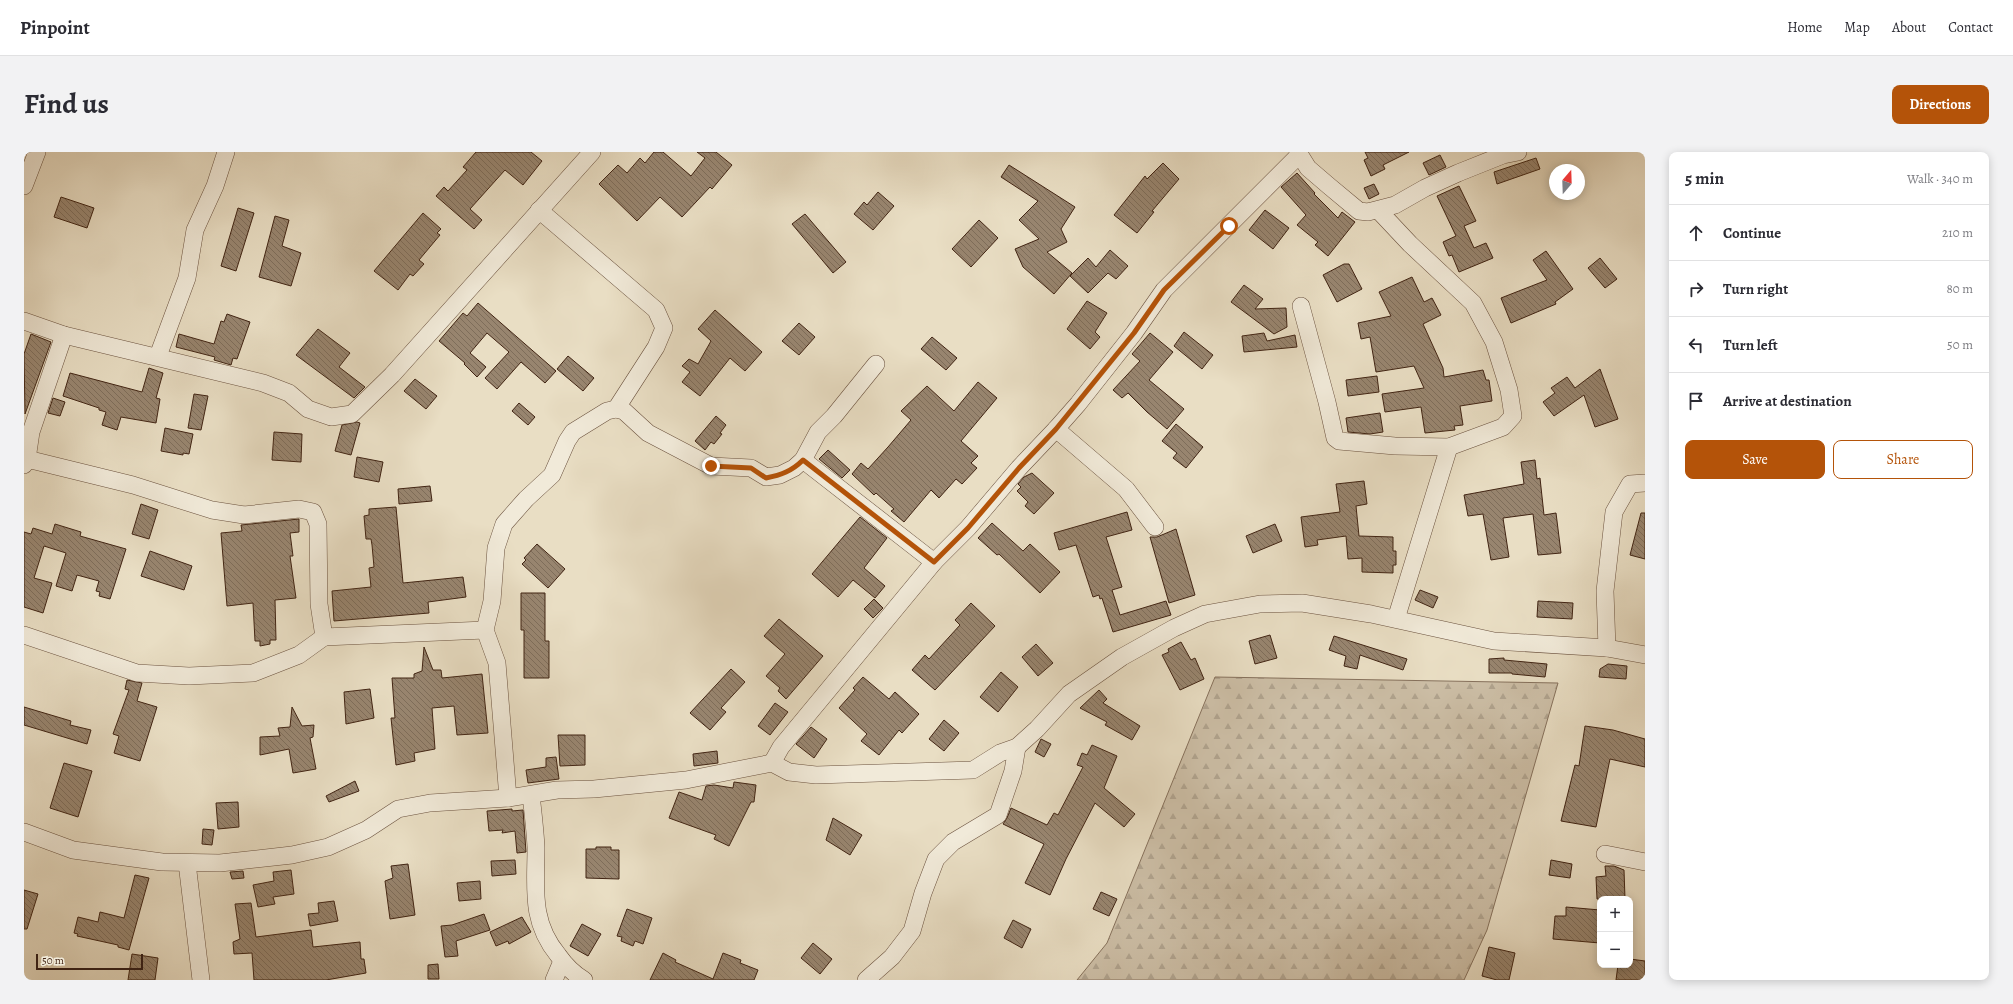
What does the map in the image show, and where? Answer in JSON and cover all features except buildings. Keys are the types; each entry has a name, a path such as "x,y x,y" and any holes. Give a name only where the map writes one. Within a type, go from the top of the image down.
{"street":[{"path":"24,186 37,152"},
{"path":"158,356 187,278 195,230 215,186 226,152"},
{"path":"24,321 64,335 158,356 263,383 289,393 308,409 331,417 352,414 392,375 592,152"},
{"path":"772,763 781,747 934,562 968,528 1019,468 1056,429 1134,333 1164,290 1298,154 1308,168 1359,211 1379,210 1395,205 1425,188 1458,173 1503,155 1518,152"},
{"path":"539,210 656,310 664,328 656,347 616,409"},
{"path":"1301,306 1327,402 1335,438 1340,442 1449,447 1503,427 1513,416 1509,390 1494,342 1473,303 1410,244 1379,210"},
{"path":"64,335 31,432 26,462 133,485 212,510 244,515 299,509 313,512 318,524 319,604 324,637"},
{"path":"508,798 497,663 485,630 492,601 496,548 504,524 514,510 552,475 567,441 573,432 607,411 616,409 624,411 648,433 711,466 751,468 766,478 780,475 794,468 803,460 818,432 834,416 876,364"},
{"path":"1056,429 1126,489 1155,527"},
{"path":"1396,619 1449,447"},
{"path":"803,460 934,562"},
{"path":"1606,648 1605,591 1614,512 1630,484 1645,483"},
{"path":"24,832 73,850 162,862 220,863 309,852 328,847 366,830 398,809 430,803 508,798 557,790 594,789 686,780 772,763 789,772 816,775 973,770 1000,753 1017,747 1037,729 1069,694 1122,657 1174,628 1205,614 1260,604 1302,603 1396,619 1494,641 1606,648 1645,655"},
{"path":"24,635 40,639 138,673 189,676 253,672 299,655 324,637 485,630"},
{"path":"866,980 892,957 912,931 923,893 936,859 953,842 998,815 1013,771 1017,747"},
{"path":"531,795 538,920 548,943 562,961 584,980"},
{"path":"1605,854 1645,862"},
{"path":"187,863 201,980"},
{"path":"554,980 562,961"}],"green space":[{"path":"1215,677 1558,683 1487,930 1464,980 1077,980 1107,943"}],"route":[{"path":"711,466 751,468 766,478 780,475 794,468 803,460 934,562 968,528 1019,468 1078,404 1134,333 1164,290 1229,226"}]}
